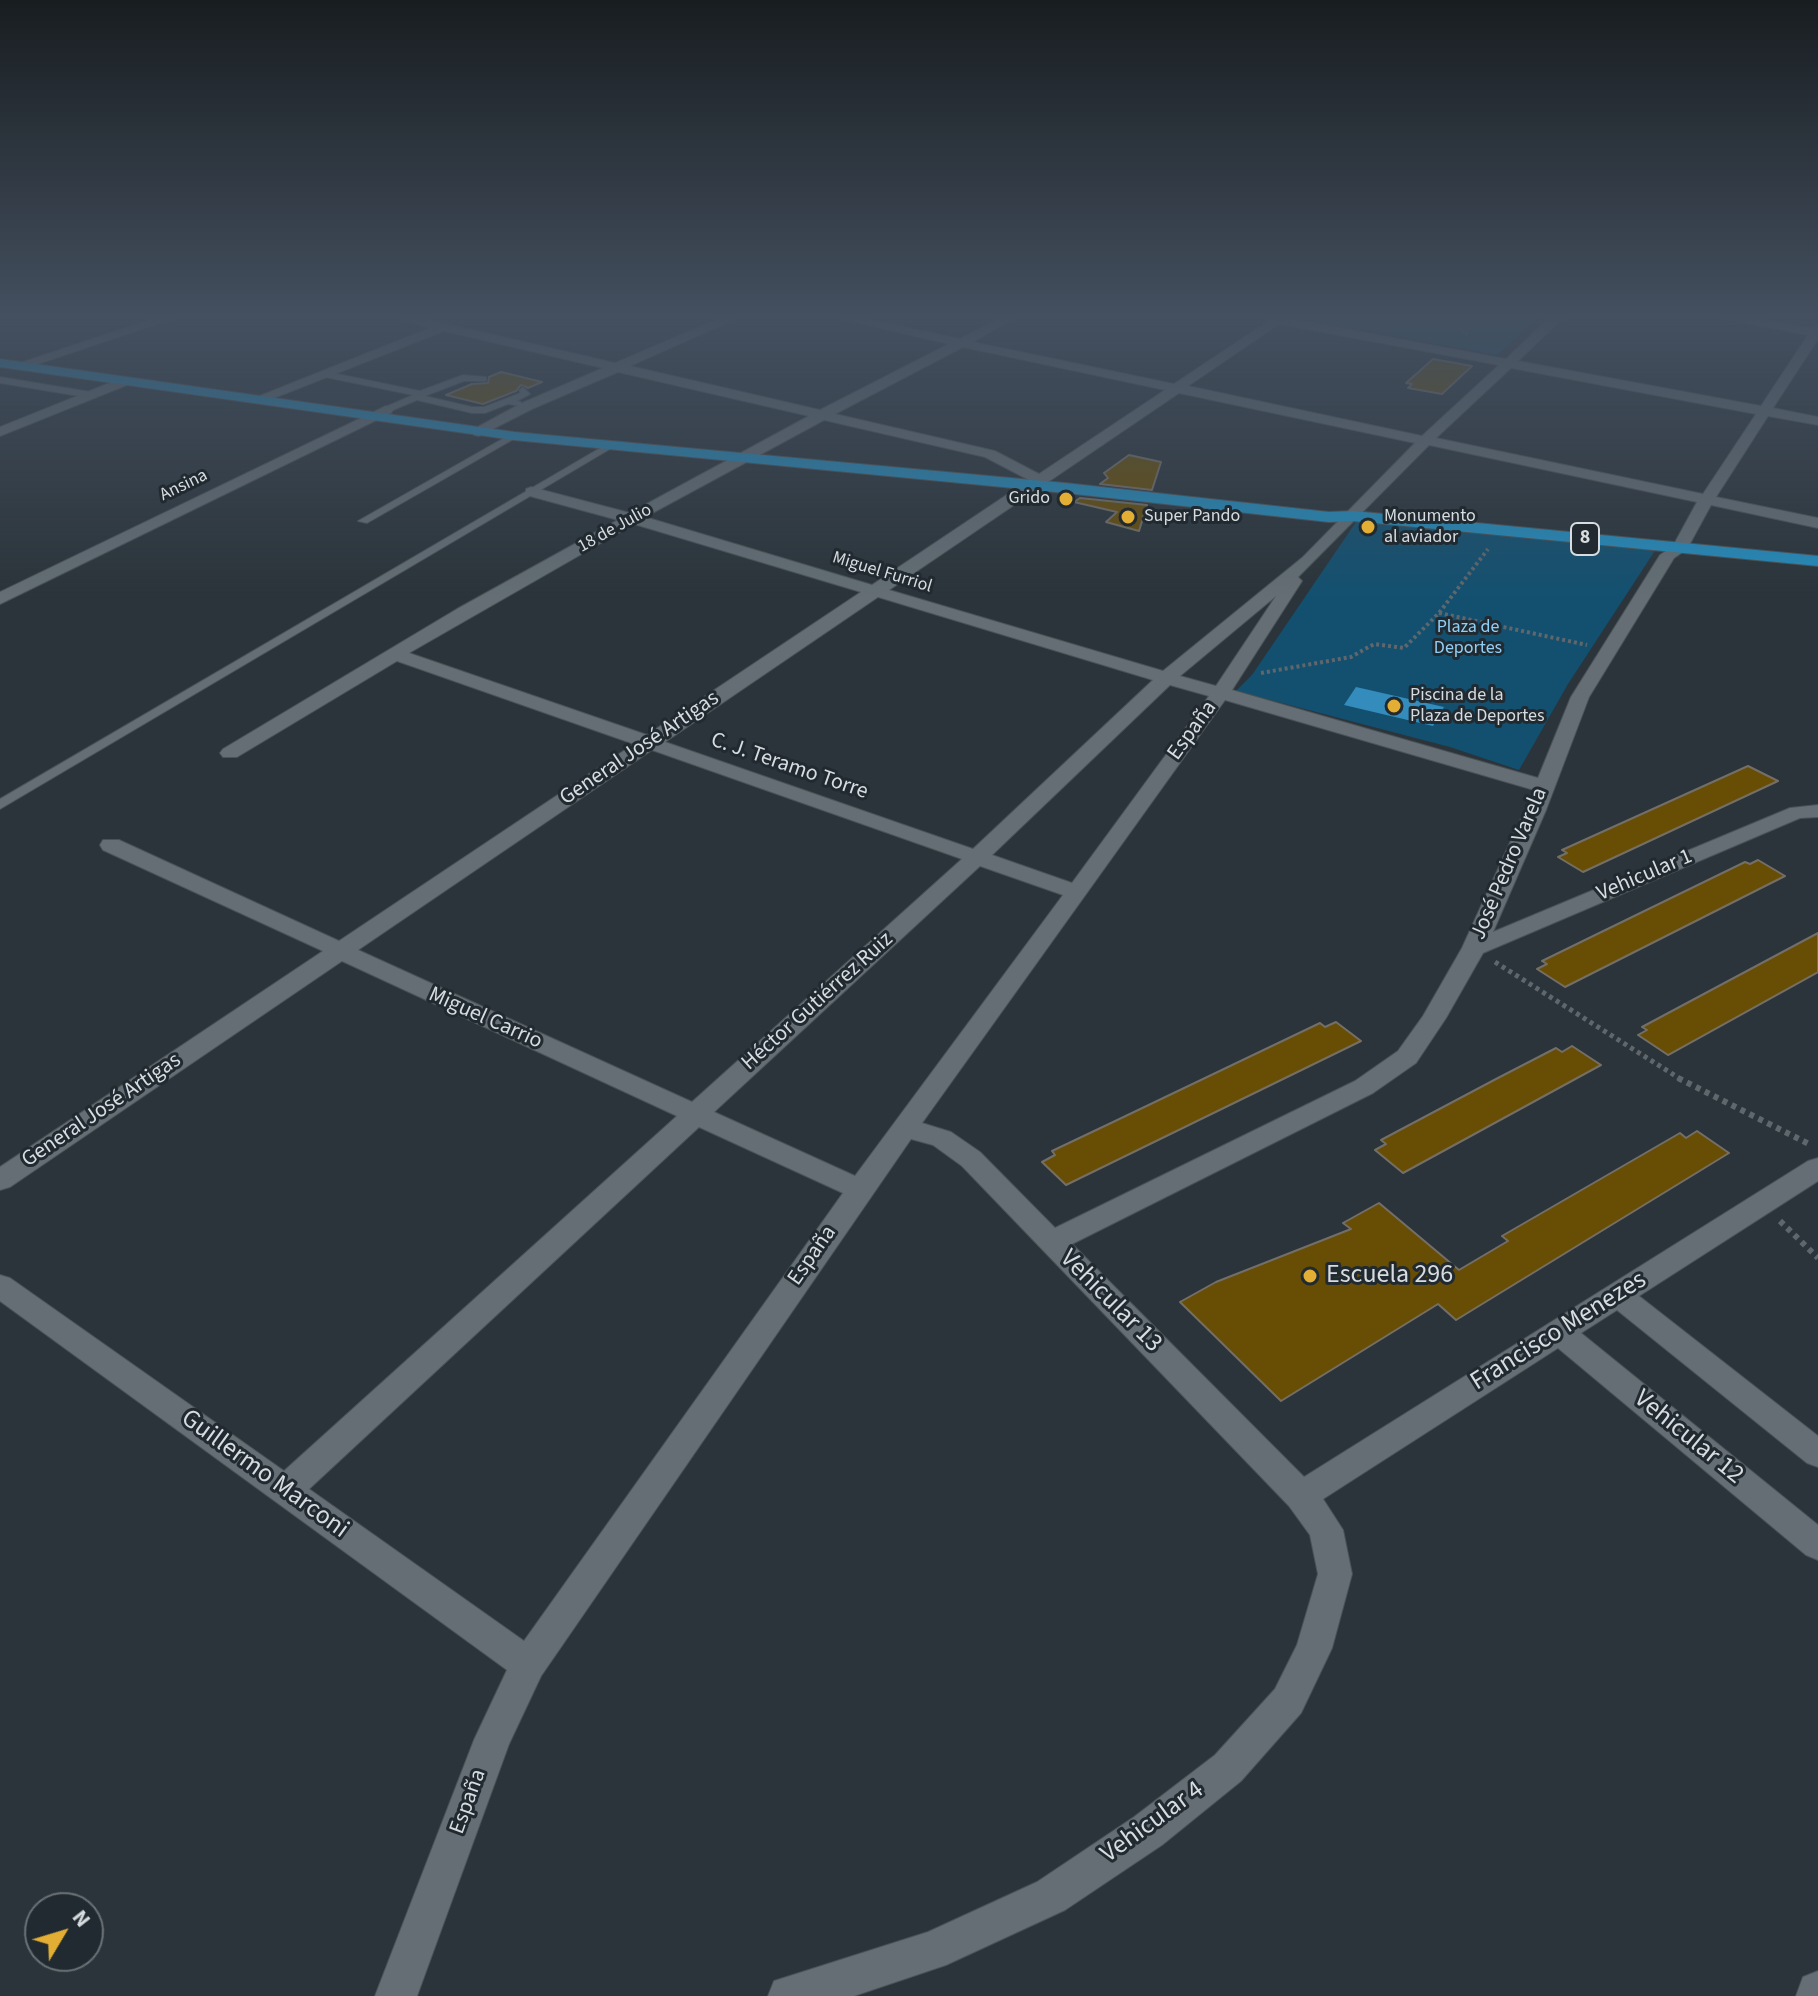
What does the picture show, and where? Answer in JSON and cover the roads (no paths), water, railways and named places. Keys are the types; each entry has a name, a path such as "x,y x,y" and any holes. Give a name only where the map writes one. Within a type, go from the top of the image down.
{"highway":[{"name":"8","path":"373,412 746,455 1037,482 1329,517 1353,516 1818,561"},
{"name":"8","path":"376,412 453,419 514,436 746,455"}],"street":[{"path":"0,432 49,412"},
{"path":"485,427 515,412"},
{"path":"812,412 990,454 1037,482"},
{"name":"18 de Julio","path":"230,753 395,654 746,455 830,412"},
{"name":"General José Artigas","path":"0,1180 1140,412"},
{"path":"1292,412 1818,523"},
{"name":"Héctor Gutiérrez Ruiz","path":"285,1490 977,857 1166,678 1309,560 1455,412"},
{"name":"José Pedro Varela","path":"1051,1242 1364,1087 1407,1057 1434,1018 1474,948 1536,810 1580,697 1668,555 1679,549 1707,499 1766,412"},
{"path":"1773,412 1818,421"},
{"name":"Ansina","path":"0,599 380,413"},
{"name":"Miguel Furriol","path":"531,492 634,519 1166,678 1226,684 1543,786"},
{"name":"España","path":"396,1996 492,1740 528,1664 860,1190 1226,684 1309,560"},
{"name":"C. J. Teramo Torre","path":"395,654 1077,892"},
{"name":"Vehicular 1","path":"1474,948 1797,812 1818,811"},
{"name":"Miguel Carrio","path":"111,845 339,953 860,1190"},
{"name":"Vehicular 13","path":"906,1128 942,1138 971,1159 1301,1496"},
{"name":"Francisco Menezes","path":"1301,1496 1818,1168"},
{"name":"Guillermo Marconi","path":"0,1286 528,1664"},
{"path":"1618,1295 1818,1454"},
{"name":"Vehicular 12","path":"1559,1332 1818,1545"},
{"name":"Vehicular 4","path":"789,1996 932,1951 1051,1896 1148,1831 1228,1768 1288,1701 1314,1648 1335,1574 1326,1530 1301,1496"}],"lane":[{"path":"453,419 467,412"},
{"path":"363,521 514,436"},
{"path":"0,805 610,446"}],"place":[{"name":"Grido","path":"1066,499"},
{"name":"Super Pando","path":"1128,517"},
{"name":"Monumento al aviador","path":"1368,527"},
{"name":"Piscina de la Plaza de Deportes","path":"1394,706"},
{"name":"Escuela 296","path":"1310,1276"}],"park label":[{"name":"Plaza de Deportes","path":"1468,638"}]}
